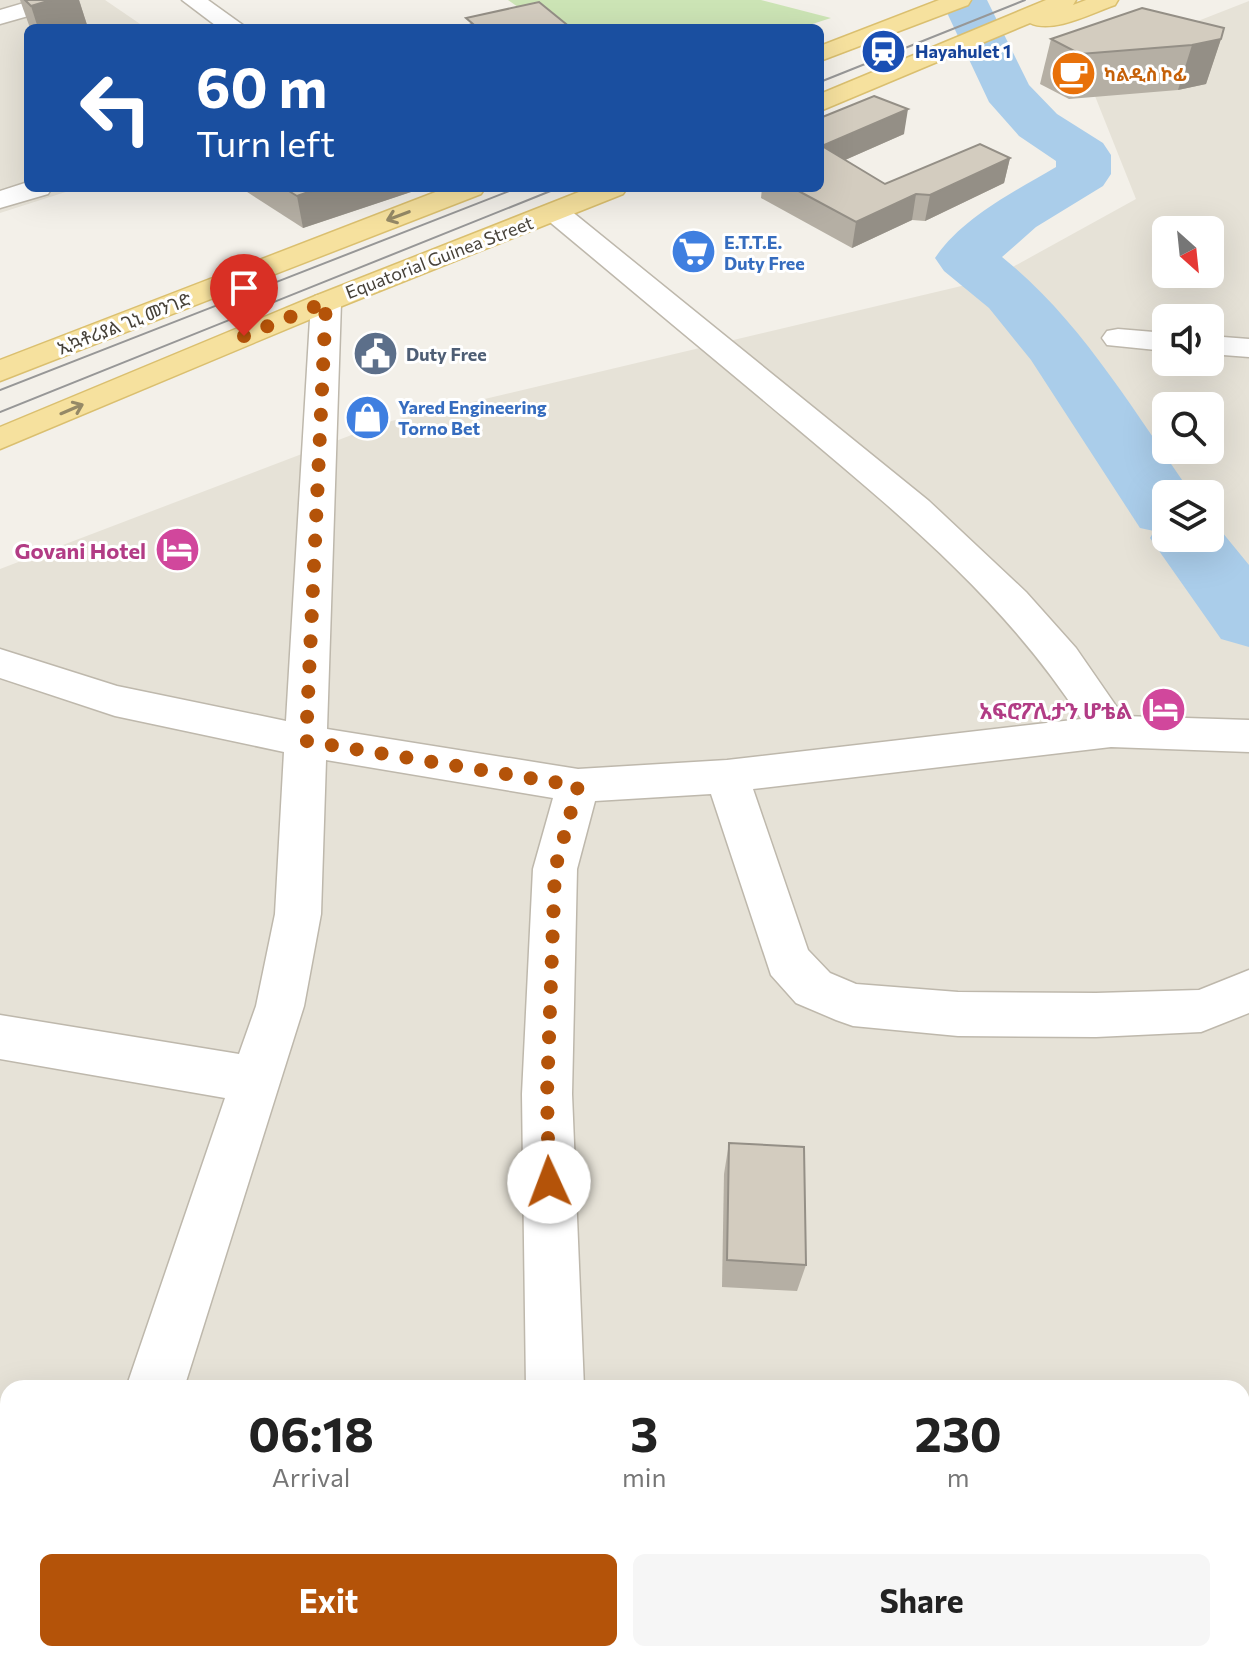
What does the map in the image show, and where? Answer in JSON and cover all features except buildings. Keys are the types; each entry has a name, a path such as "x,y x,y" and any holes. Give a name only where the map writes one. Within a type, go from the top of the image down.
{"main road":[{"path":"824,52 909,12 960,0"},
{"path":"824,101 1065,0"},
{"path":"1009,25 1066,15 1107,0"},
{"name":"ኢኳቶሪያል ጊኒ መንገድ","path":"0,371 461,192"},
{"name":"Equatorial Guinea Street","path":"0,439 326,302 603,192"}],"street":[{"path":"0,17 59,0"},
{"path":"193,0 229,24"},
{"path":"0,200 25,192"},
{"path":"555,212 916,509 1013,601 1062,658 1111,731"},
{"path":"158,1380 280,1006 298,914 326,302"},
{"path":"1118,338 1152,341"},
{"path":"1224,346 1249,348"},
{"path":"0,663 115,701 306,741 578,786 727,776 1111,731 1246,744"},
{"path":"727,776 788,961 813,988 853,1005 958,1014 1096,1015 1201,1011 1249,991"},
{"path":"555,1380 547,1094 553,914 555,869 578,786"},
{"path":"0,1037 256,1080"}],"shaded area":[{"path":"0,0 105,0 140,24 24,24 24,192 66,192 0,213"},
{"path":"1249,1 1249,1380 0,1380 0,569 383,423 991,279 1136,199 1083,66"}],"green space":[{"path":"508,0 761,0 831,18 812,24 542,24"}],"waterway":[{"path":"964,0 1007,91 1038,125 1084,155 1083,174 1016,215 965,258 1011,295 1057,350 1152,490"},
{"path":"1198,552 1249,619"}],"tram line":[{"path":"824,80 1025,0"},
{"path":"0,390 507,192"},
{"path":"0,412 548,192"}],"place":[{"name":"Hayahulet 1","path":"884,51"},
{"name":"ካልዲስ ኮፊ","path":"1073,74"},
{"name":"E.T.T.E. Duty Free","path":"693,252"},
{"name":"Duty Free","path":"375,354"},
{"name":"Yared Engineering Torno Bet","path":"367,417"},
{"name":"Govani Hotel","path":"177,550"},
{"name":"አፍሮፖሊታን ሆቴል","path":"1163,710"}],"route":[{"path":"244,336 326,302 306,741 578,786 555,869 547,1094 549,1182"}]}
